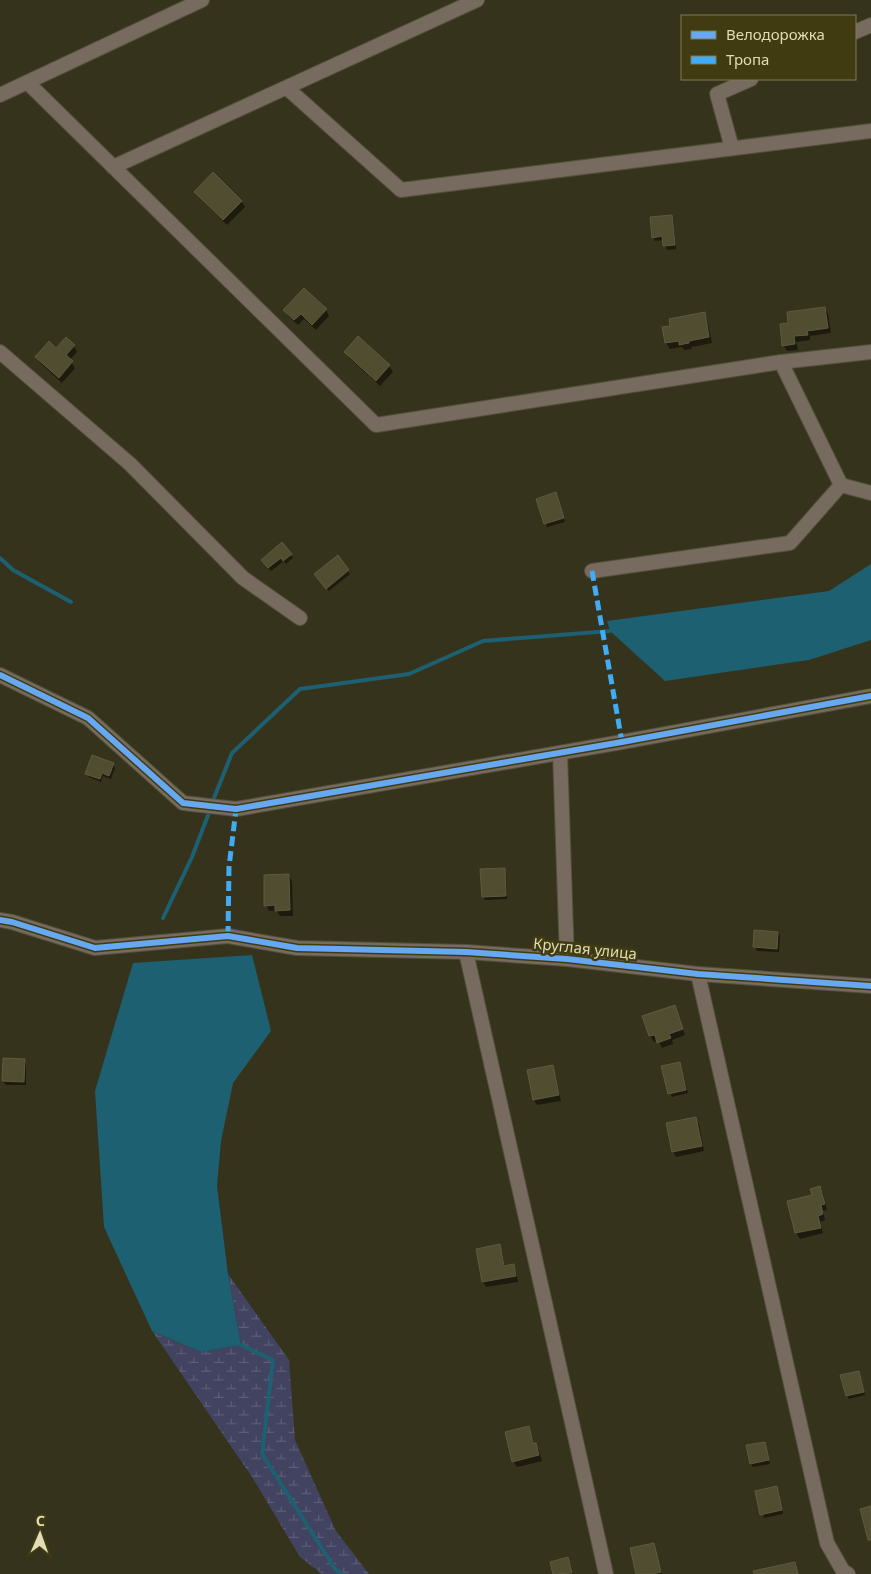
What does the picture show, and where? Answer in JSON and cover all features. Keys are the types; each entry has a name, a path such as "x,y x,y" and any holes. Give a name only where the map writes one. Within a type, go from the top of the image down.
{"street":[{"path":"0,95 202,0"},
{"path":"114,168 477,0"},
{"path":"856,32 871,25"},
{"path":"732,148 717,94 749,80"},
{"path":"28,83 376,425 781,362 871,352"},
{"path":"286,88 401,190 871,132"},
{"path":"0,352 130,464 243,578 300,618"},
{"path":"781,362 841,485"},
{"path":"841,485 871,492"},
{"path":"592,571 790,542 841,485"},
{"path":"0,675 88,718 183,804 236,809 871,696"},
{"path":"560,752 567,959"},
{"name":"Круглая улица","path":"0,920 95,948 228,936 297,948 466,952 567,959 698,974 871,986"},
{"path":"466,952 606,1574"},
{"path":"698,974 827,1543 843,1571 848,1574"}],"green space":[{"path":"228,1274 289,1360 295,1440 336,1531 369,1574 322,1574 300,1557 252,1477 152,1331 201,1352 241,1345"}],"shaded area":[{"path":"871,564 871,640 809,660 665,681 610,631 607,621 829,591"},
{"path":"252,955 271,1031 233,1083 221,1141 217,1186 228,1274 241,1345 201,1352 152,1331 104,1227 95,1091 133,963"}],"building":[{"path":"213,172 242,201 223,220 194,192"},
{"path":"672,215 675,245 663,246 662,236 652,238 650,217"},
{"path":"304,288 327,309 312,325 301,314 294,320 283,310"},
{"path":"825,307 828,328 807,331 808,335 794,336 795,344 782,346 780,324 788,323 787,312"},
{"path":"705,312 709,337 679,345 679,341 665,343 662,327 670,326 669,319"},
{"path":"358,336 390,365 376,381 344,352"},
{"path":"66,337 75,345 66,355 73,361 59,378 35,357 49,341 56,348"},
{"path":"556,492 564,518 544,524 536,499"},
{"path":"282,542 292,554 283,561 281,558 268,568 261,560"},
{"path":"338,555 349,570 326,589 314,574"},
{"path":"92,755 114,763 109,776 102,773 100,779 85,774"},
{"path":"505,868 506,896 482,897 480,869"},
{"path":"289,874 290,910 275,911 275,905 264,906 264,875"},
{"path":"754,930 778,932 777,949 753,947"},
{"path":"675,1005 683,1029 669,1034 671,1038 657,1043 655,1035 649,1036 642,1016"},
{"path":"3,1058 25,1059 24,1082 2,1081"},
{"path":"680,1062 686,1090 668,1094 661,1066"},
{"path":"553,1065 559,1095 533,1100 527,1070"},
{"path":"696,1117 702,1146 672,1152 666,1123"},
{"path":"820,1186 825,1204 821,1205 823,1214 818,1216 821,1228 795,1233 787,1201 812,1195 810,1189"},
{"path":"500,1244 504,1266 514,1264 516,1276 482,1282 476,1249"},
{"path":"859,1371 864,1392 846,1396 840,1375"},
{"path":"529,1426 533,1443 536,1443 539,1455 512,1462 505,1432"},
{"path":"765,1442 769,1460 750,1464 746,1445"},
{"path":"777,1486 782,1510 760,1515 755,1491"},
{"path":"871,1506 871,1540 868,1540 860,1509"},
{"path":"654,1543 661,1572 636,1574 630,1548"},
{"path":"568,1557 572,1573 553,1574 550,1562"},
{"path":"795,1562 798,1574 754,1574 753,1571"}],"waterway":[{"path":"0,558 13,570 71,602"},
{"path":"212,803 232,753 300,689 409,674 483,641 610,631"},
{"path":"163,918 192,857 210,810"},
{"path":"241,1345 273,1360 262,1454 335,1569 342,1574"}],"marked path":[{"path":"592,571 622,742"},
{"path":"228,936 229,867 236,809"}],"cycle path":[{"path":"0,675 88,718 183,803 236,809 622,742 871,696"},
{"path":"0,920 95,948 228,936 297,948 466,952 567,959 698,974 871,986"}]}
